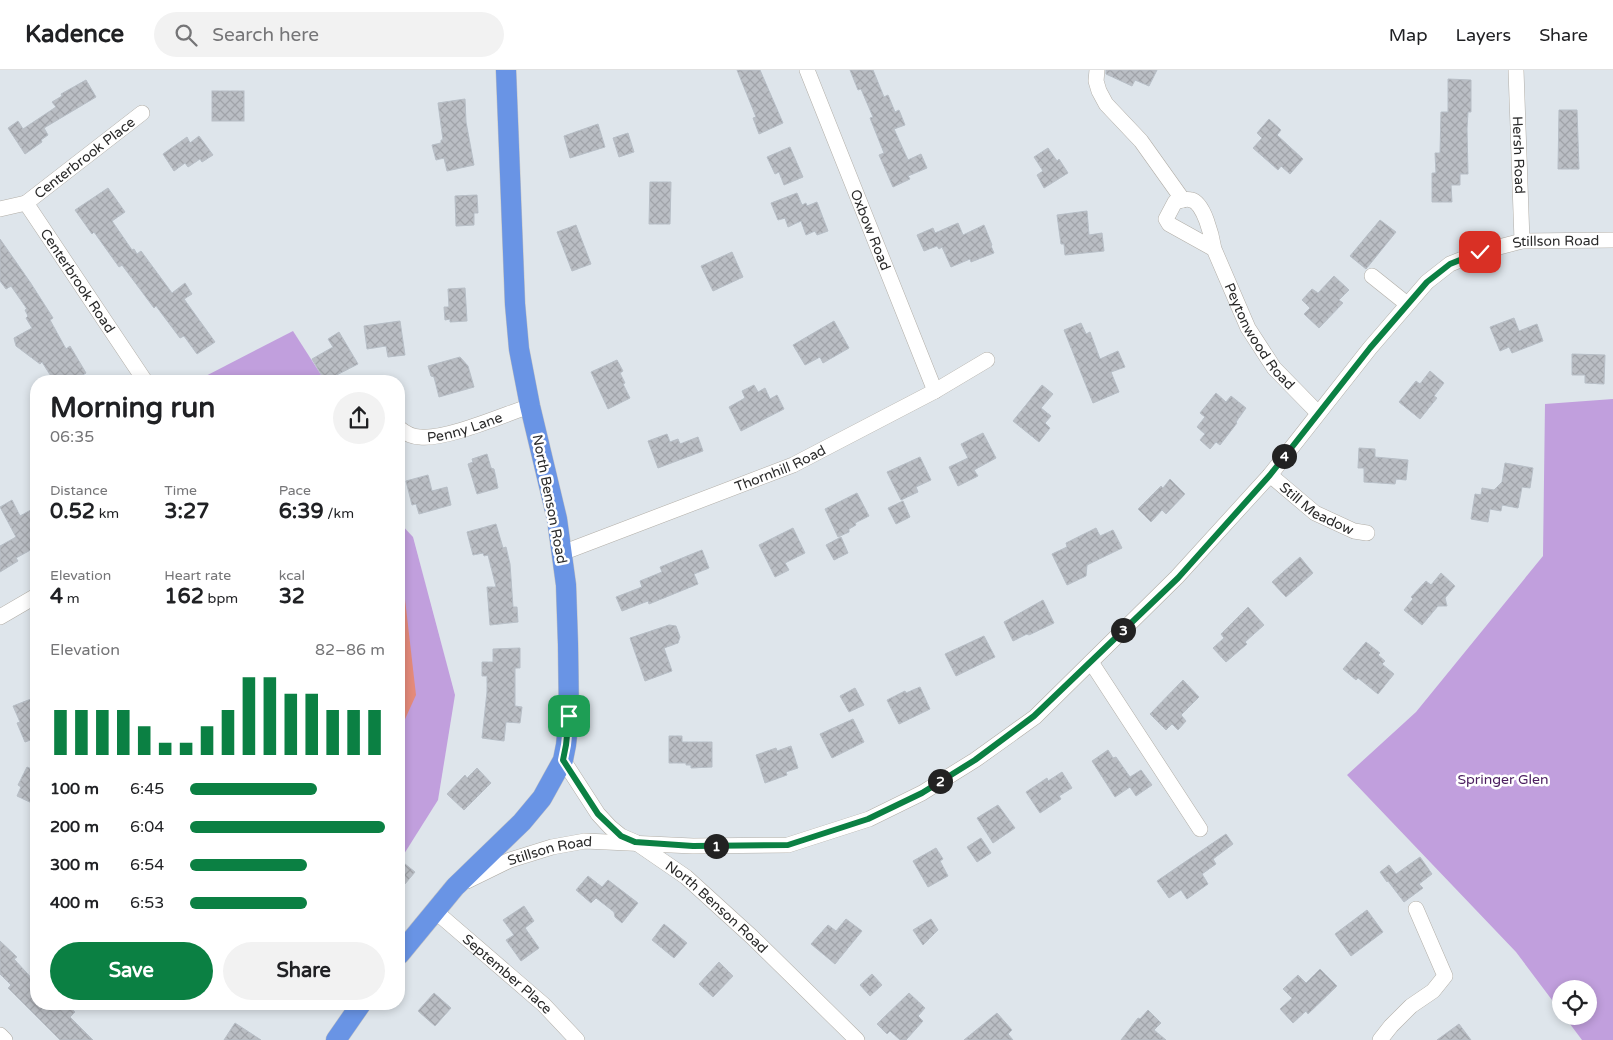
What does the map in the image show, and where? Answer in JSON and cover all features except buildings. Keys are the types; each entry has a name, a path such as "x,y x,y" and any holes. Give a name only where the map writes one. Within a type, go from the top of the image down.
{"main road":[{"name":"North Benson Road","path":"506,70 515,304 519,349 530,406 549,483 562,554 568,616 569,698 566,745 563,760"},
{"name":"Stillson Road","path":"405,948 456,887 527,816 542,798 563,760"},
{"path":"336,1040 357,1010"}],"street":[{"name":"Oxbow Road","path":"807,70 935,391"},
{"path":"1097,70 1096,81 1106,104 1141,141 1183,200 1175,202 1170,210 1166,219 1169,224 1214,249"},
{"name":"Hersh Road","path":"1516,70 1522,241"},
{"name":"Centerbrook Place","path":"26,203 142,113"},
{"name":"Peytonwood Road","path":"1183,200 1191,200 1198,204 1206,222 1214,249 1248,328 1274,368 1318,413"},
{"path":"0,209 26,203"},
{"name":"Centerbrook Road","path":"26,203 142,375"},
{"name":"Stillson Road","path":"456,887 510,860 586,841 693,846 788,845 868,819 922,793 975,760 1034,716 1178,578 1270,475 1318,413 1427,282 1450,264 1480,252 1522,241 1613,240"},
{"path":"1372,276 1407,304"},
{"name":"Thornhill Road","path":"562,554 793,465 935,391 987,360"},
{"name":"Penny Lane","path":"405,432 410,435 429,438 458,431 530,406"},
{"name":"Still Meadow","path":"1270,475 1315,513 1354,531 1367,533"},
{"path":"0,616 30,599"},
{"path":"1090,662 1200,829"},
{"name":"North Benson Road","path":"563,760 598,814 621,836 635,842 686,877 752,937 857,1040"},
{"path":"1380,1040 1397,1019 1411,1006 1433,991 1445,976 1416,908"},
{"name":"September Place","path":"435,910 544,1005 577,1040"},
{"path":"0,1035 5,1040"}],"green space":[{"path":"293,331 321,375 208,375"},
{"name":"Springer Glen","path":"1613,399 1613,1040 1582,1040 1571,1025 1597,1025 1597,980 1552,980 1552,1000 1516,952 1347,775 1416,712 1543,556 1545,404"},
{"path":"405,528 413,537 455,695 438,800 405,852"}],"shaded area":[{"path":"405,599 416,695 405,719"}],"route":[{"path":"569,716 563,760 598,814 621,836 635,842 693,846 788,845 868,819 922,793 975,760 1034,716 1178,578 1270,475 1370,348 1427,282 1450,264 1480,252"}]}
